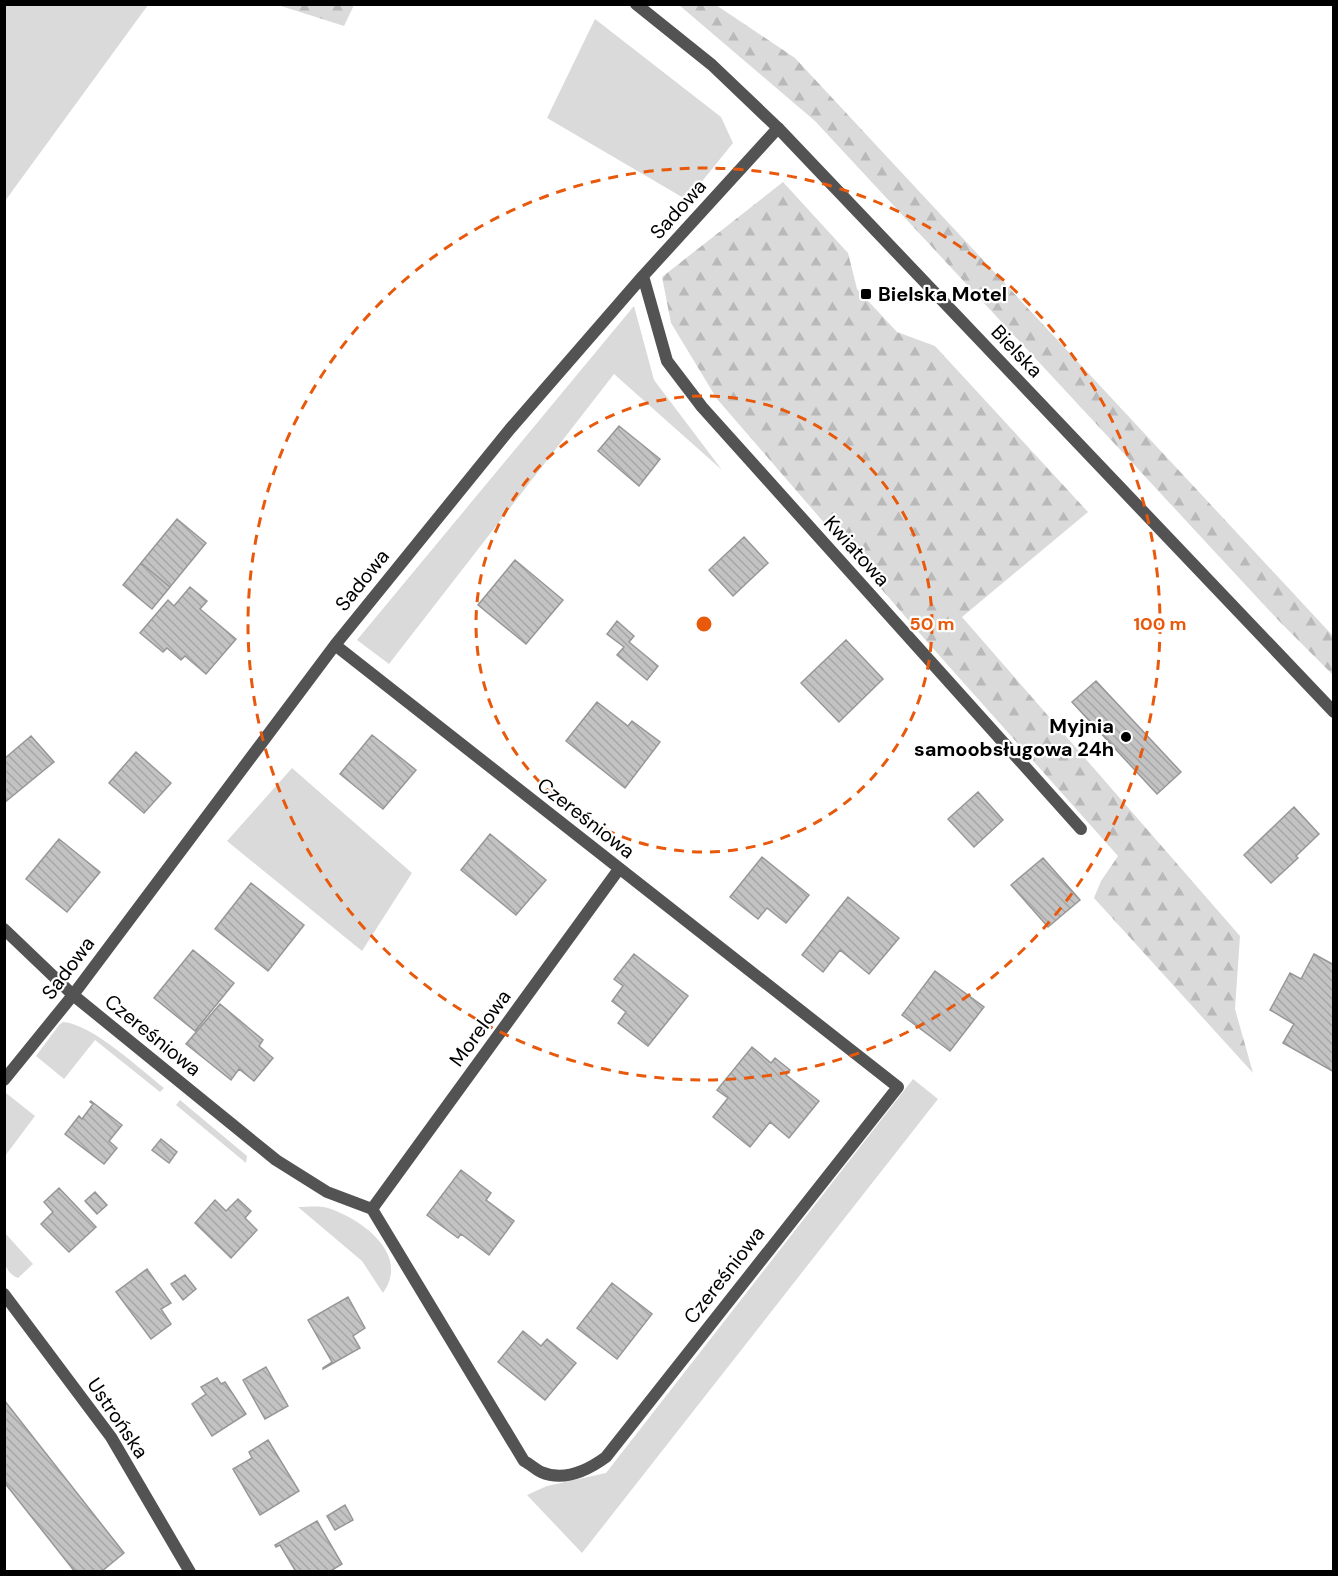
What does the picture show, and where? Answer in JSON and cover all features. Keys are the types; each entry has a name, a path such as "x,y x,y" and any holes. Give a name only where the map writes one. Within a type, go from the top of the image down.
{"street":[{"name":"Bielska","path":"636,4 712,65 778,128 1334,712"},
{"name":"Sadowa","path":"4,1080 72,995 335,645 510,429 643,276 778,128"},
{"name":"Kwiatowa","path":"643,276 667,361 702,406 1081,829"},
{"name":"Czereśniowa","path":"4,929 72,995 276,1160 327,1192 372,1209 524,1461 542,1472 564,1475 587,1471 606,1457 897,1087 335,645"},
{"name":"Morelowa","path":"372,1209 619,869"},
{"name":"Ustrońska","path":"4,1294 111,1437 190,1572"}],"green space":[{"path":"4,5 148,5 5,201"},
{"path":"278,5 354,5 344,26"},
{"path":"679,5 716,5 795,58 1333,636 1333,675 1280,622 815,121"},
{"path":"595,19 721,117 733,143 687,200 547,118"},
{"path":"783,182 848,253 857,289 897,332 935,346 1088,512 962,617 1240,936 1235,1009 1253,1073 1094,898 1101,881 1118,856 929,644 717,399 671,323 662,277"},
{"path":"634,306 654,380 722,470 614,374 389,664 357,640"},
{"path":"292,768 412,873 362,951 227,841"},
{"path":"63,1022 88,1030 129,1059 164,1088 160,1092 95,1040 64,1079 36,1056"},
{"path":"913,1079 938,1099 582,1553 527,1495 547,1486 606,1473"},
{"path":"6,1093 35,1116 5,1156 4,1095"},
{"path":"180,1100 247,1156 246,1163 176,1105"},
{"path":"298,1207 327,1208 344,1214 369,1231 379,1241 387,1253 391,1266 390,1279 383,1293 362,1261"},
{"path":"5,1233 33,1264 18,1278 8,1270 4,1259"}],"building":[{"path":"619,426 660,459 639,486 598,451"},
{"path":"177,519 206,543 170,587 141,563"},
{"path":"744,537 768,563 733,596 709,570"},
{"path":"515,560 563,600 526,644 478,605"},
{"path":"141,563 170,587 152,609 123,585"},
{"path":"190,587 207,601 200,609 236,639 206,674 185,656 181,660 167,648 163,652 140,633 168,600 174,606"},
{"path":"617,621 634,636 629,642 658,666 647,680 617,655 624,647 607,634"},
{"path":"846,640 883,679 839,722 801,683"},
{"name":"Myjnia samoobsługowa 24h","path":"1096,681 1181,772 1157,794 1072,702"},
{"path":"597,702 628,726 632,721 660,742 625,788 566,741"},
{"path":"372,735 416,770 383,809 340,774"},
{"path":"31,736 54,762 4,803 4,759"},
{"path":"136,752 171,783 144,813 109,783"},
{"path":"978,792 1003,820 974,847 948,819"},
{"path":"1294,807 1319,834 1271,883 1244,855"},
{"path":"490,834 546,880 516,915 461,870"},
{"path":"59,839 100,872 67,912 26,879"},
{"path":"762,857 809,895 786,923 767,908 758,919 730,897"},
{"path":"1043,858 1080,900 1048,927 1011,885"},
{"path":"251,883 304,925 268,971 215,929"},
{"path":"848,897 899,938 869,974 840,950 823,972 802,955"},
{"path":"193,950 234,983 195,1031 154,998"},
{"path":"634,954 688,996 648,1046 618,1023 626,1012 612,1001 623,986 614,979"},
{"path":"1314,954 1334,965 1334,1072 1283,1043 1294,1024 1270,1010 1290,973 1301,979"},
{"path":"935,971 984,1007 950,1051 902,1015"},
{"path":"220,1004 263,1040 259,1046 273,1058 254,1081 239,1069 231,1080 186,1044"},
{"path":"752,1047 771,1063 775,1058 790,1070 786,1075 819,1101 789,1138 770,1122 750,1147 713,1117 728,1098 717,1090"},
{"path":"91,1101 122,1125 109,1141 117,1148 104,1164 65,1134 79,1116 82,1119 93,1104"},
{"path":"161,1139 177,1152 169,1163 152,1150"},
{"path":"461,1170 491,1193 486,1200 514,1221 489,1255 461,1234 458,1238 427,1215"},
{"path":"59,1188 96,1227 69,1252 41,1224 53,1212 44,1202"},
{"path":"95,1192 107,1205 97,1214 85,1201"},
{"path":"238,1199 251,1211 245,1218 257,1230 231,1258 195,1223 215,1200 226,1211"},
{"path":"147,1269 171,1303 161,1309 171,1324 151,1339 116,1292"},
{"path":"185,1275 196,1289 183,1300 171,1284"},
{"path":"612,1283 652,1314 617,1359 577,1328"},
{"path":"348,1297 365,1328 353,1336 360,1348 323,1369 332,1362 308,1320"},
{"path":"523,1331 541,1346 547,1339 576,1363 545,1400 498,1362"},
{"path":"266,1367 288,1406 265,1419 243,1380"},
{"path":"217,1378 221,1384 225,1382 246,1414 212,1436 192,1404 206,1394 201,1387"},
{"path":"4,1400 124,1553 101,1572 75,1572 4,1482"},
{"path":"268,1440 299,1491 260,1515 233,1469 252,1458 249,1452"},
{"path":"345,1505 353,1520 335,1530 327,1516"},
{"path":"317,1521 342,1564 329,1572 293,1572 295,1570 280,1545 276,1547 275,1545"}],"place":[{"name":"Bielska Motel","path":"866,294"},
{"name":"Myjnia samoobsługowa 24h","path":"1126,737"}]}
